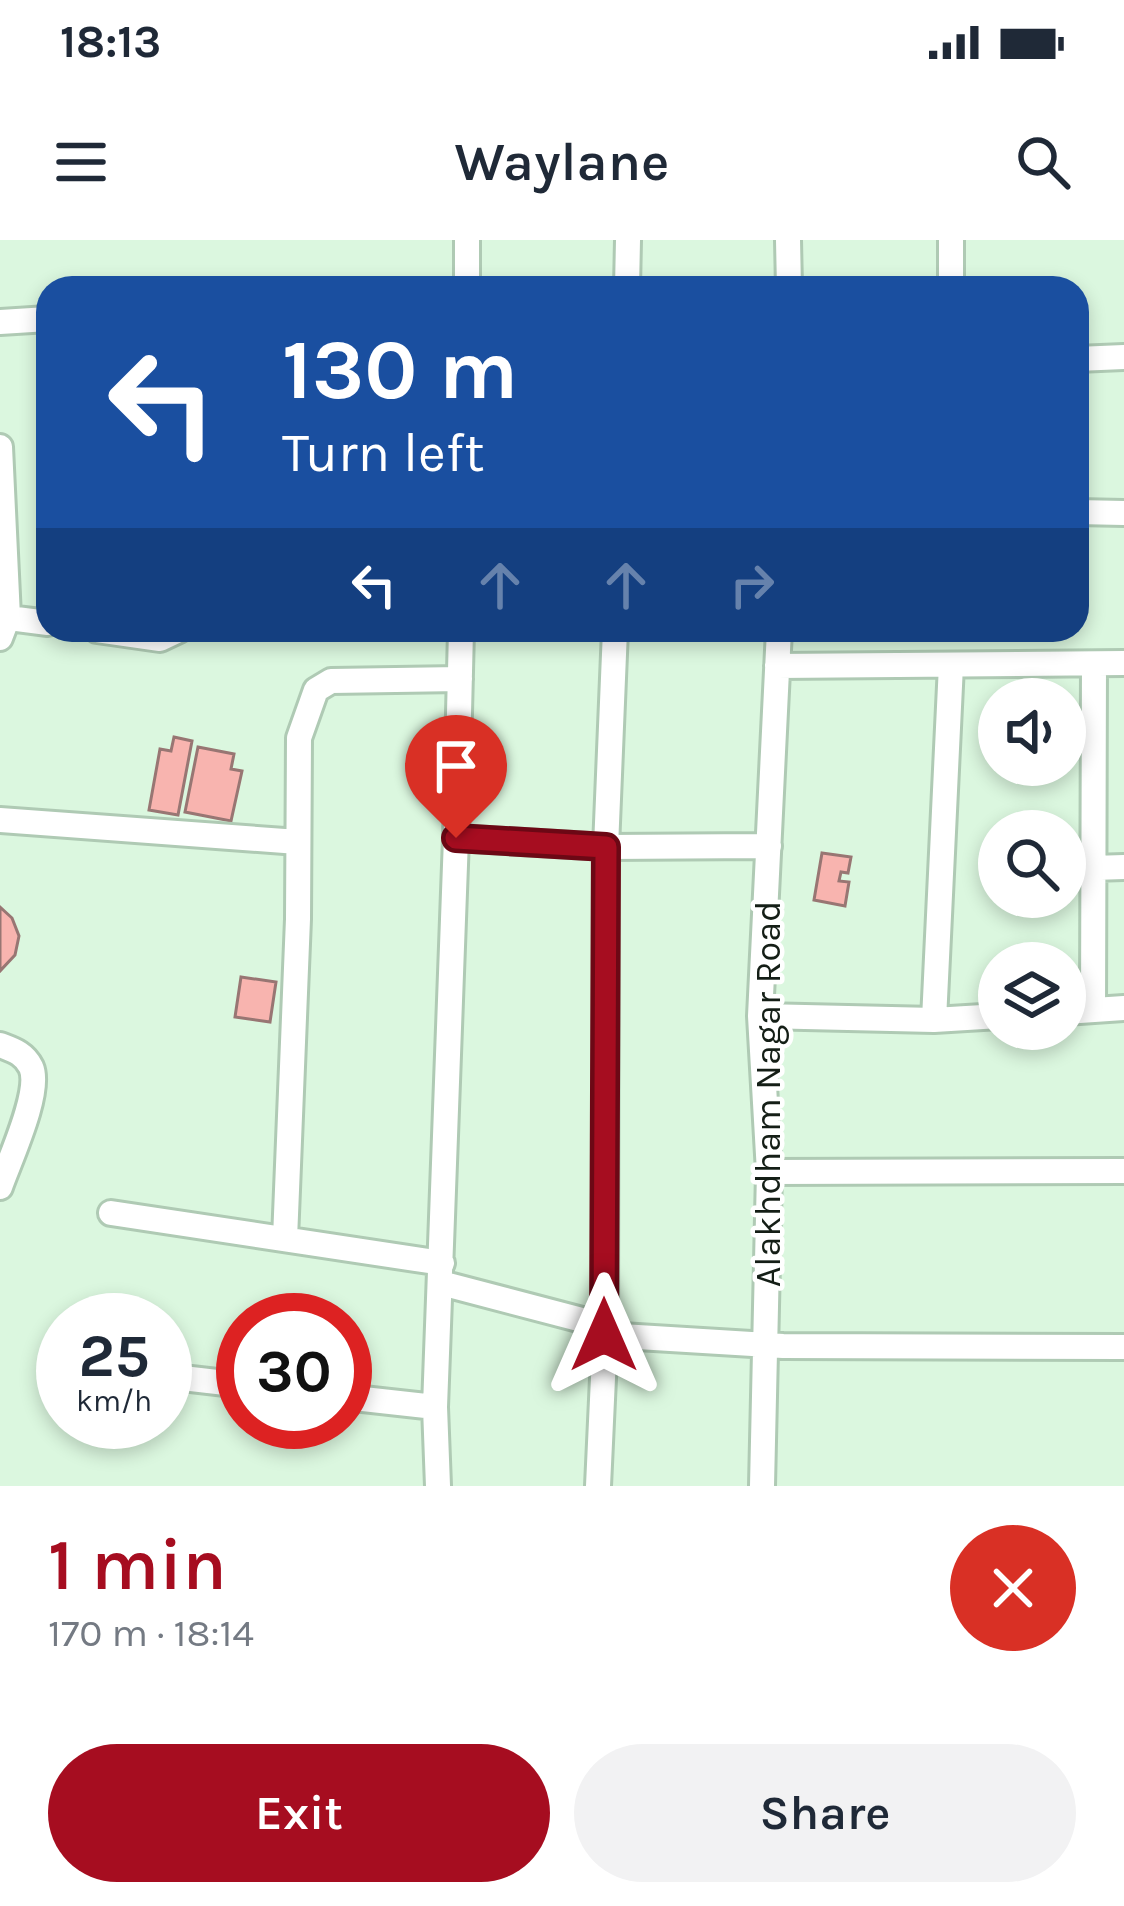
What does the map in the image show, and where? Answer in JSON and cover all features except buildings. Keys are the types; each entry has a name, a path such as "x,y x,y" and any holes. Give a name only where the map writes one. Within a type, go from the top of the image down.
{"street":[{"path":"467,240 467,276"},
{"path":"627,276 628,240"},
{"path":"788,240 789,276"},
{"path":"951,240 951,276"},
{"path":"0,322 36,320"},
{"path":"1089,358 1124,357"},
{"path":"0,447 3,624 36,623"},
{"path":"1089,512 1124,513"},
{"path":"438,1486 435,1407 461,642"},
{"path":"598,1486 605,1330 606,847 615,642"},
{"name":"Alakhdham Nagar Road","path":"762,1486 769,1172 760,1016 778,642"},
{"path":"778,666 1124,663"},
{"path":"934,1020 951,664"},
{"path":"1093,1010 1094,664"},
{"path":"285,1239 298,920 298,738 316,690 331,681 460,680"},
{"path":"0,820 298,842"},
{"path":"456,838 606,847 770,847"},
{"path":"1093,868 1124,868"},
{"path":"1086,1010 1124,1008"},
{"path":"760,1016 978,1017"},
{"path":"0,1045 21,1053 33,1071 31,1097 0,1187"},
{"path":"769,1172 1124,1172"},
{"path":"111,1213 285,1239 441,1272 605,1330 766,1344 1124,1347"},
{"path":"372,1400 435,1407"}],"route":[{"path":"456,838 606,847 604,1335"}]}
